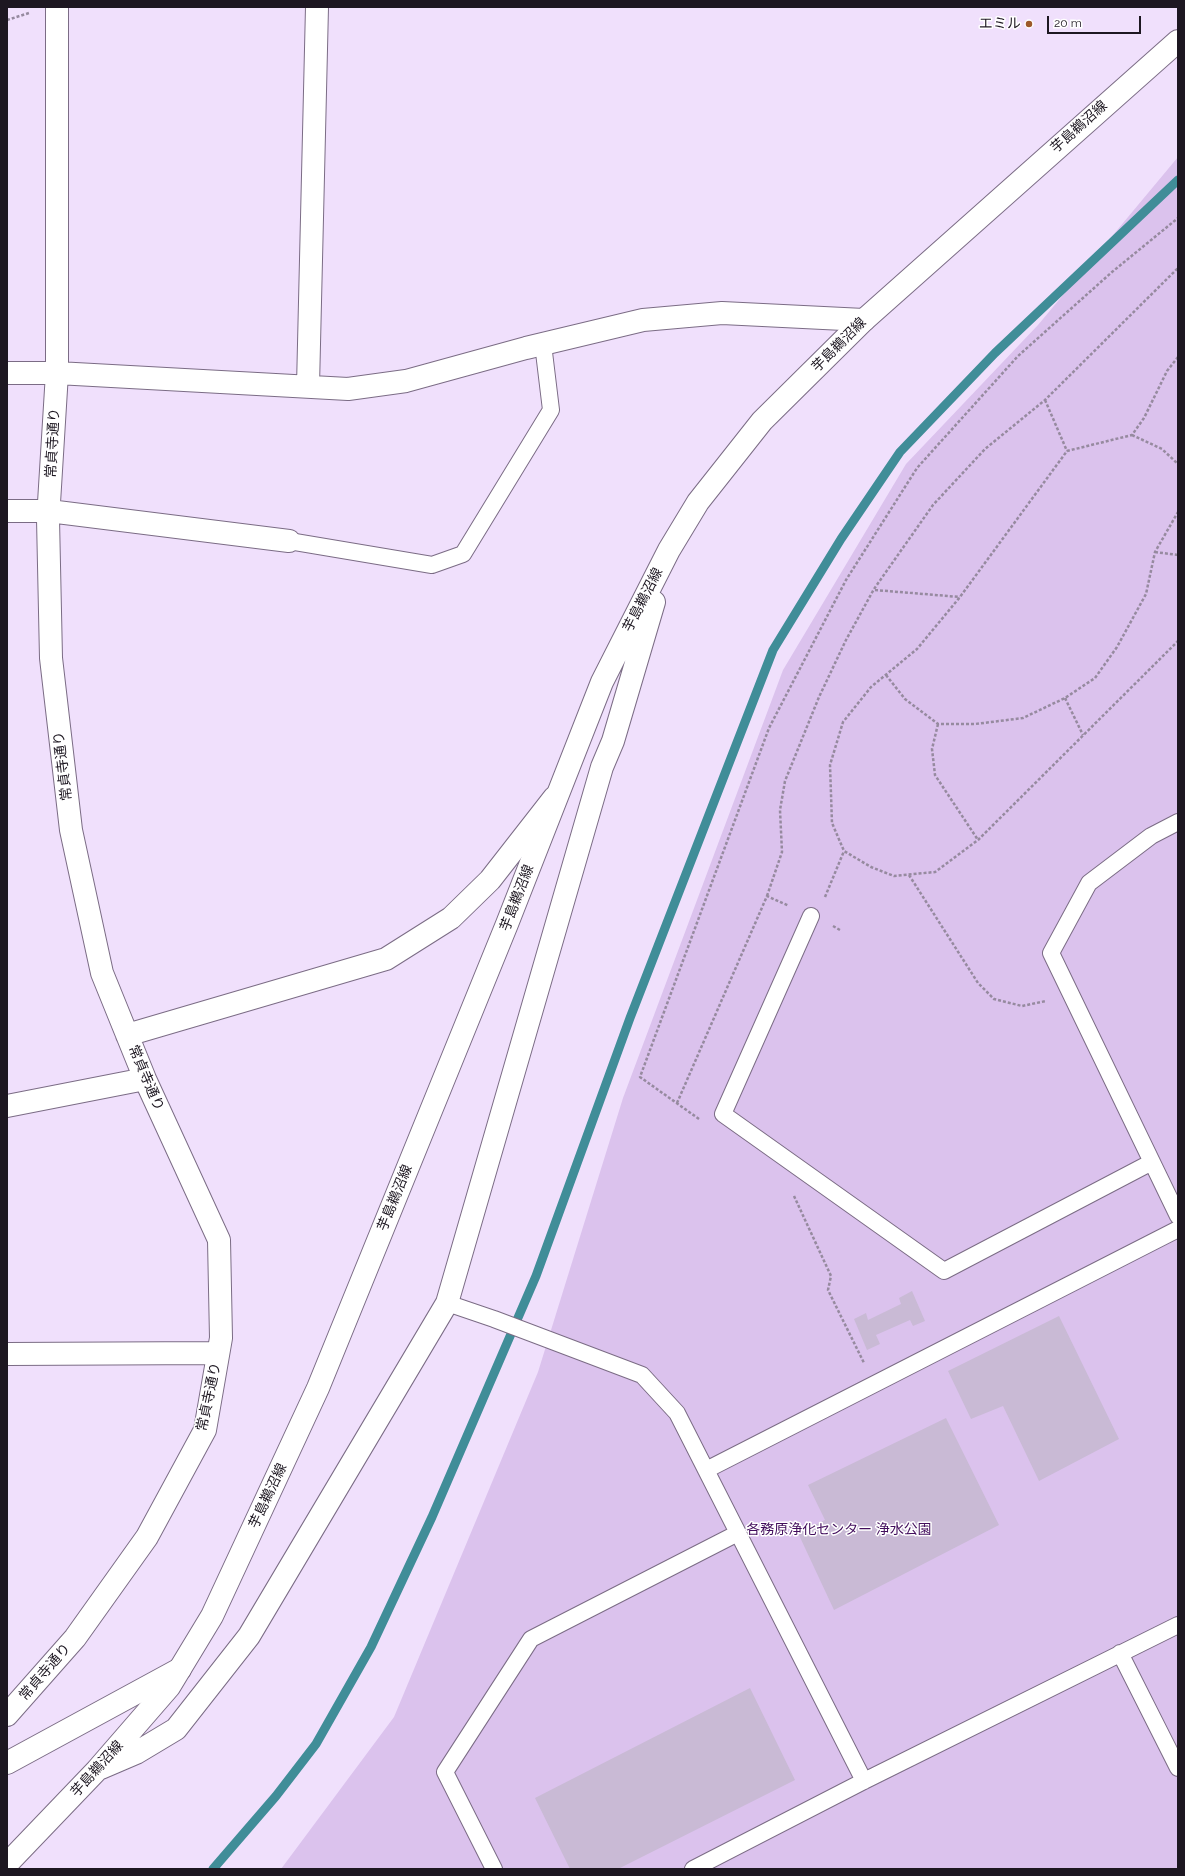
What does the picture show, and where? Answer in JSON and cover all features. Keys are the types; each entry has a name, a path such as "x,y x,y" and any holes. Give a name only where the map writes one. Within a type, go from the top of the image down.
{"street":[{"name":"常貞寺通り","path":"7,1715 75,1638 147,1537 205,1430 221,1338 219,1240 146,1079 102,973 71,830 51,658 49,511 57,373 57,7"},
{"path":"308,386 317,7"},
{"name":"芋島鵜沼線","path":"7,1864 97,1770 169,1687 212,1616 318,1388 507,924 602,682 669,550 698,502 762,422 864,320 1178,41"},
{"path":"7,373 57,373 348,388 406,381 543,344 643,320 722,313 864,320"},
{"path":"7,511 49,511 289,541"},
{"path":"97,1770 136,1754 176,1729 249,1636 447,1303 602,767 612,741 669,550"},
{"path":"127,1035 386,959 451,918 490,880 558,793"},
{"path":"7,1106 146,1079"},
{"path":"7,1354 218,1353"},
{"path":"7,1763 180,1669"}],"lane":[{"path":"289,541 432,566 463,554 551,410 543,344"},
{"path":"1178,822 1151,836 1089,883 1051,953 1178,1216"},
{"path":"813,917 723,1114 944,1271 1152,1162"},
{"path":"706,1470 1178,1229"},
{"path":"447,1303 494,1319 642,1375 661,1394 677,1413 864,1781"},
{"path":"494,1869 445,1772 531,1639 738,1533"},
{"path":"693,1869 864,1781 1178,1625"},
{"path":"1120,1653 1178,1768"}],"path":[{"path":"702,1121 640,1077 769,728 846,580 917,468 1018,356 1112,272 1178,218"},
{"path":"677,1103 767,896 782,852 780,810 785,781 819,697 846,640 874,590 933,505 985,449 1045,400 1178,268"},
{"path":"1132,436 1144,418 1166,371 1178,357"},
{"path":"1045,400 1067,451"},
{"path":"1178,464 1162,449 1132,436 1067,451 960,597 917,649 871,687 843,722 830,765 832,823 844,851 871,867 894,876 935,872 978,840 1178,641"},
{"path":"886,675 905,699 938,724 975,724 1023,718 1065,698 1095,678 1117,647 1146,594 1155,552 1178,512"},
{"path":"1155,552 1178,555"},
{"path":"874,590 960,597"},
{"path":"1065,698 1083,735"},
{"path":"938,724 932,749 935,775 978,840"},
{"path":"813,917 844,851"},
{"path":"908,875 978,983 994,999 1022,1006 1042,1004 1069,990"},
{"path":"767,896 840,930"},
{"path":"792,1191 831,1276 828,1290 866,1368"}],"green space":[{"name":"各務原浄化センター 浄水公園","path":"1178,157 1178,1869 281,1869 394,1717 538,1372 623,1098 783,670 906,464 1038,325"}],"building":[{"path":"912,1291 925,1321 913,1326 910,1320 876,1335 880,1344 867,1350 854,1319 866,1313 868,1320 901,1304 899,1298"},
{"path":"1059,1316 1119,1439 1039,1481 1003,1406 971,1419 948,1371"},
{"path":"946,1418 999,1525 834,1610 798,1533 825,1520 808,1485"},
{"path":"750,1688 795,1780 618,1869 570,1869 535,1798"}],"waterway":[{"path":"213,1869 276,1796 316,1744 371,1647 432,1517 536,1276 630,1018 773,650 841,539 900,452 995,353 1178,180"}],"place":[{"name":"エミル","path":"1029,24"}]}
